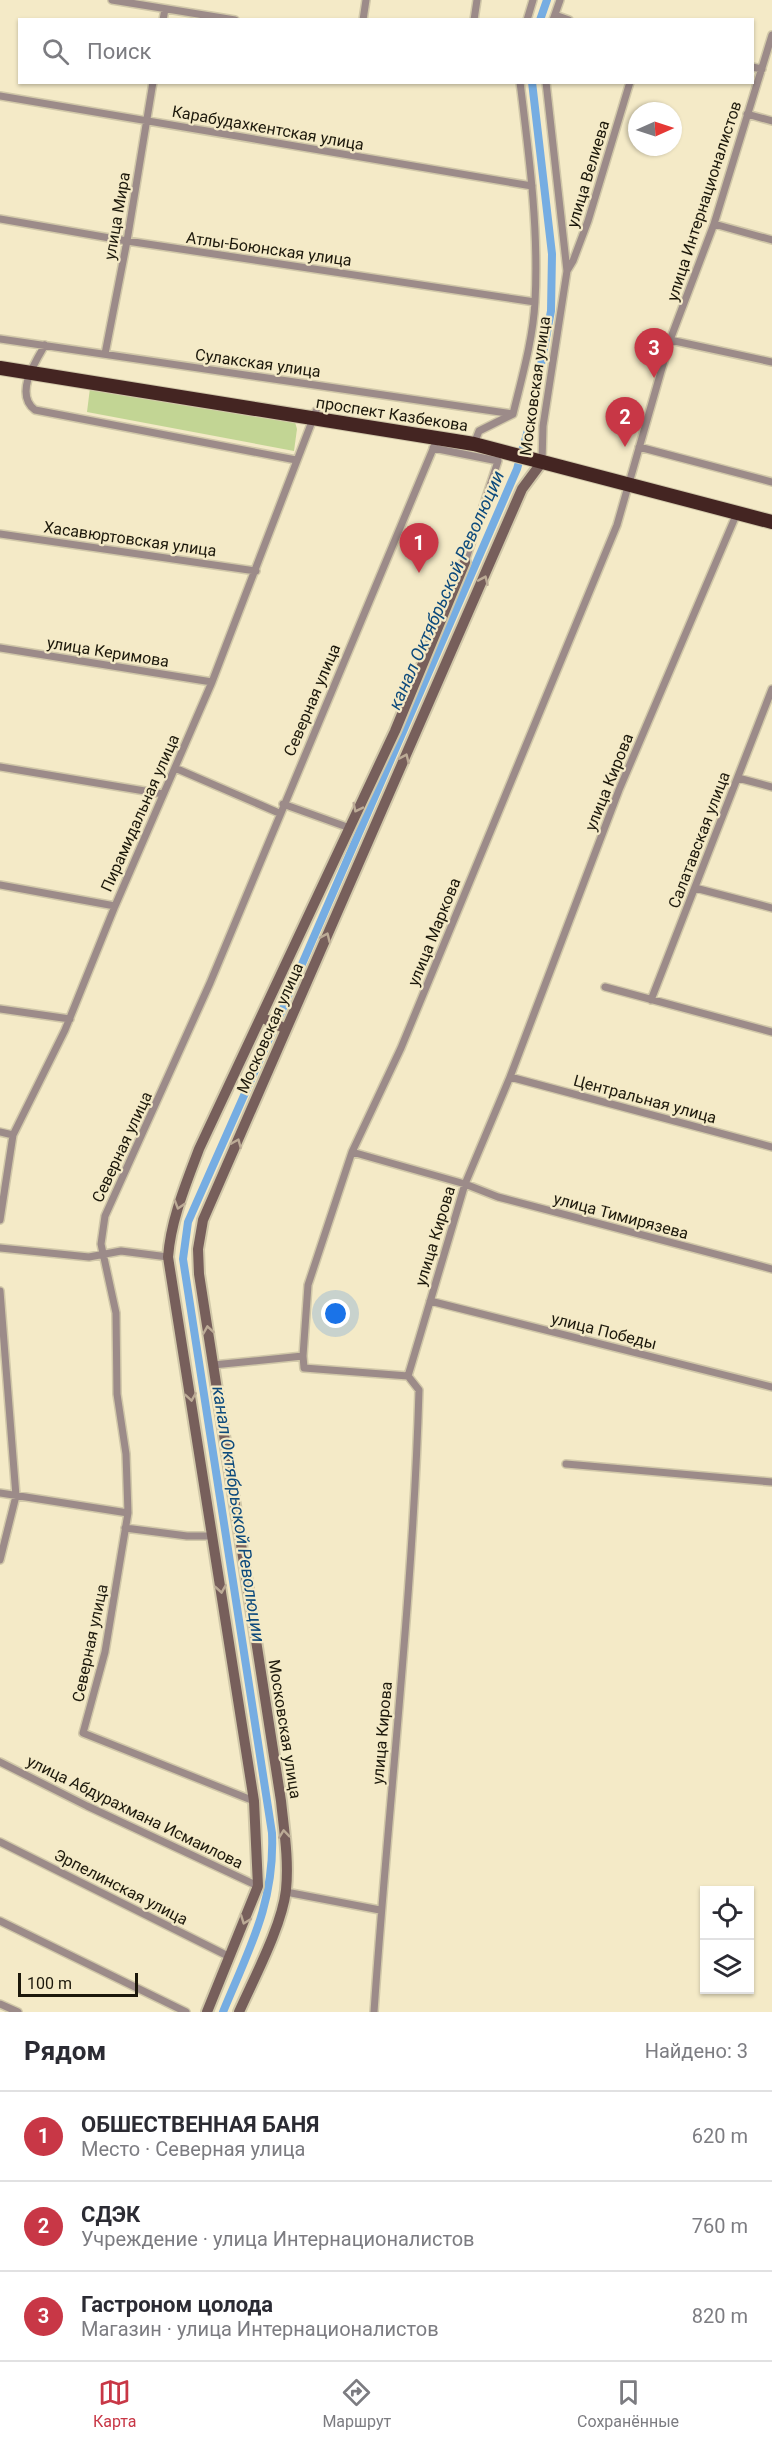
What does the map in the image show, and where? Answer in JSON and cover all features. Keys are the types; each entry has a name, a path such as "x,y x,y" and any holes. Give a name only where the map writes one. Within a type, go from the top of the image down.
{"highway":[{"name":"проспект Казбекова","path":"0,362 31,370"},
{"name":"проспект Казбекова","path":"0,368 31,370 475,441 629,481 772,514"},
{"name":"проспект Казбекова","path":"315,414 436,443 475,441"},
{"name":"проспект Казбекова","path":"629,481 772,522"}],"main road":[{"name":"Московская улица","path":"239,2012 271,1937 286,1892 287,1870 281,1801 199,1275 200,1234 203,1220 536,458"},
{"name":"Московская улица","path":"258,1886 254,1801 168,1257 180,1200 200,1149 347,827 394,731 465,562"},
{"path":"261,1017 286,1029"},
{"path":"207,2012 258,1886"}],"street":[{"path":"112,0 221,18"},
{"path":"363,18 366,0"},
{"path":"474,18 477,0"},
{"path":"528,18 533,0"},
{"path":"554,17 560,0"},
{"path":"163,18 165,9"},
{"name":"улица Интернационалистов","path":"617,525 670,340 714,224 772,35"},
{"path":"754,67 762,69"},
{"name":"улица Мира","path":"105,354 127,242 153,84"},
{"path":"475,441 479,430 513,414 527,355 535,302 532,186 520,84"},
{"name":"Московская улица","path":"536,458 567,271 546,84"},
{"name":"улица Велиева","path":"567,271 588,221 629,84"},
{"name":"Карабудахкентская улица","path":"0,96 532,186"},
{"path":"747,114 772,121"},
{"name":"Атлы-Боюнская улица","path":"0,219 127,242 535,302"},
{"path":"714,224 772,240"},
{"name":"Сулакская улица","path":"0,339 513,414"},
{"path":"670,340 772,362"},
{"path":"45,345 31,370 26,395 29,405 35,410 296,460"},
{"name":"Пирамидальная улица","path":"0,1220 14,1135 70,1019 115,906 212,682 315,414"},
{"name":"Московская улица","path":"436,443 498,461 465,562"},
{"name":"Северная улица","path":"254,1801 83,1733 105,1652 128,1513 126,1454 117,1394 116,1313 101,1244 105,1216 168,1079 436,443"},
{"path":"639,447 772,482"},
{"name":"улица Кирова","path":"374,2012 380,1910 404,1635 412,1571 419,1390 408,1376 465,1184 510,1077 619,790 737,513"},
{"name":"улица Маркова","path":"303,1356 308,1286 352,1152 401,1048 617,525"},
{"name":"Хасавюртовская улица","path":"0,534 256,571"},
{"name":"улица Керимова","path":"0,648 212,682"},
{"name":"Салатавская улица","path":"651,1000 772,689"},
{"path":"0,767 163,794"},
{"path":"175,768 279,813"},
{"path":"738,778 772,787"},
{"path":"283,804 347,827"},
{"path":"0,885 115,906"},
{"path":"695,888 772,908"},
{"path":"605,987 772,1032"},
{"path":"0,1009 70,1019"},
{"name":"Центральная улица","path":"510,1077 772,1147"},
{"path":"0,1132 14,1135"},
{"name":"улица Тимирязева","path":"352,1152 465,1184 498,1197 772,1269"},
{"path":"0,1248 89,1257 103,1252 120,1251 168,1257"},
{"path":"0,1291 16,1496 0,1560"},
{"name":"улица Победы","path":"430,1301 772,1387"},
{"path":"213,1365 303,1356 304,1368 408,1376"},
{"path":"566,1464 772,1482"},
{"path":"0,1493 128,1513"},
{"path":"125,1528 187,1536 213,1536"},
{"name":"улица Абдурахмана Исмаилова","path":"0,1762 87,1806 258,1886"},
{"name":"Эрпелинская улица","path":"0,1842 230,1957"},
{"path":"286,1892 380,1910"},
{"path":"0,1921 186,2012"},
{"path":"0,2004 18,2012"}],"green space":[{"path":"90,388 295,422 297,429 294,451 87,412"}],"waterway":[{"name":"канал Октябрьской Революции","path":"541,18 547,0"},
{"name":"канал Октябрьской Революции","path":"279,1017 517,469 530,423 551,311 552,254 532,84"},
{"name":"канал Октябрьской Революции","path":"223,2012 251,1946 265,1904 272,1858 272,1833 183,1259 188,1222 273,1030"}],"place":[{"name":"Гастроном цолода","path":"654,378"},
{"name":"СДЭК","path":"625,447"},
{"name":"ОБШЕСТВЕННАЯ БАНЯ","path":"419,573"}]}
